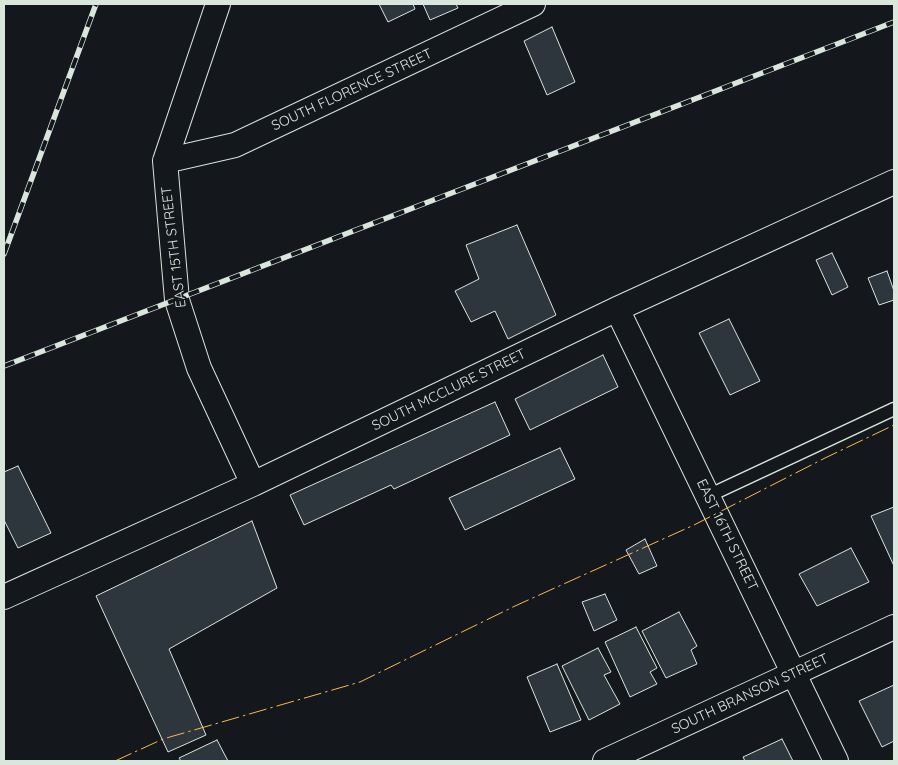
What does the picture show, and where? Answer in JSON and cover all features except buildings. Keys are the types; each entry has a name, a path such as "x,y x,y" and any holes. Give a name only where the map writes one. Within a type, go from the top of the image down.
{"street":[{"name":"EAST 15TH STREET","path":"218,4 165,161 178,300 199,368 253,484"},
{"name":"SOUTH FLORENCE STREET","path":"165,161 235,145 533,4"},
{"name":"SOUTH MCCLURE STREET","path":"4,597 253,484 617,309 894,182"},
{"name":"EAST 16TH STREET","path":"617,309 836,761"},
{"name":"SOUTH BRANSON STREET","path":"605,761 894,627"}],"lane":[{"path":"708,496 894,409"}],"railway":[{"path":"4,254 96,4"},
{"path":"4,366 894,22"}],"power":[{"path":"115,761 163,739 360,682 515,606 694,525 894,425"}]}
